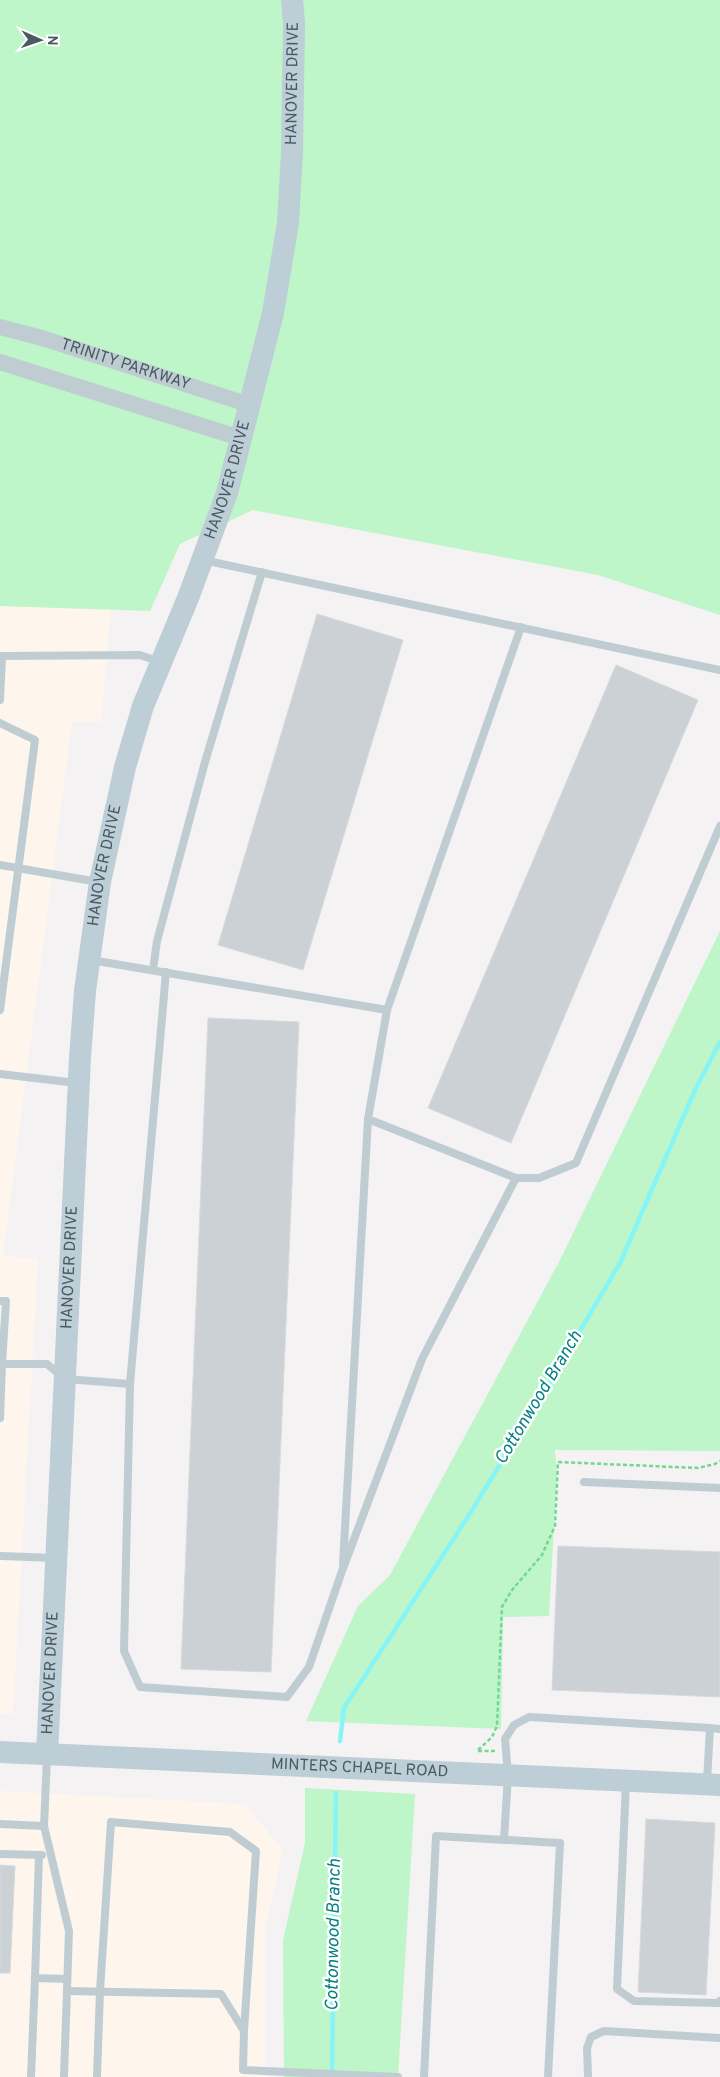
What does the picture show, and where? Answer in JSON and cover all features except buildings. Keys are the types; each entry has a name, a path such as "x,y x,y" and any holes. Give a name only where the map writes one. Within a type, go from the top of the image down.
{"street":[{"name":"HANOVER DRIVE","path":"47,1754 79,1084 89,960 100,882 125,767 143,706 203,560 227,493 273,313 288,223 292,152 294,23 292,0"},
{"name":"TRINITY PARKWAY","path":"0,327 42,338 250,405"},
{"path":"0,362 240,438"},
{"name":"MINTERS CHAPEL ROAD","path":"0,1752 714,1785"}],"lane":[{"path":"203,560 720,670"},
{"path":"153,970 157,941 203,771 262,572"},
{"path":"342,1571 368,1119 387,1010 521,627"},
{"path":"0,700 1,656 140,655 160,662"},
{"path":"0,723 35,740 0,1010"},
{"path":"368,1119 516,1178 539,1178 576,1163 720,826"},
{"path":"0,865 100,882"},
{"path":"89,960 387,1010"},
{"path":"166,972 130,1384 124,1651 140,1688 287,1697 309,1667 342,1571 422,1359 516,1178"},
{"path":"0,1074 79,1084"},
{"path":"0,1300 6,1301 1,1364 0,1418"},
{"path":"1,1364 47,1364 65,1378 130,1384"},
{"path":"584,1482 720,1488"},
{"path":"0,1556 57,1558"},
{"path":"504,1840 508,1776 505,1739 514,1725 529,1717 720,1729"},
{"path":"710,1728 714,1785"},
{"path":"47,1754 44,1826 69,1931 64,2077"},
{"path":"626,1781 617,1989 634,2001 719,2003 720,2001"},
{"path":"97,2077 100,1991 111,1822 230,1832 256,1851 244,2031 243,2074 292,2073 398,2077"},
{"path":"0,1824 44,1826"},
{"path":"424,2077 436,1836 560,1843 548,2077"},
{"path":"0,1854 51,1855"},
{"path":"31,2077 39,1855"},
{"path":"35,1978 67,1980"},
{"path":"67,1990 221,1994 244,2031"},
{"path":"588,2077 587,2048 591,2037 604,2031 720,2038"}],"path":[{"path":"506,1752 477,1751 492,1737 497,1726 502,1607 512,1590 542,1555 555,1526 558,1462 698,1468 716,1464 720,1461"}],"shaded area":[{"path":"0,606 111,610 101,722 72,722 3,1256 38,1259 13,1714 0,1714"},
{"path":"0,1791 245,1804 283,1850 265,1928 265,2077 0,2077"}],"green space":[{"path":"0,0 720,0 720,615 598,575 253,510 180,544 150,611 0,606"},
{"path":"720,931 720,1451 555,1450 557,1471 549,1616 503,1617 501,1729 306,1721 358,1606 390,1575 559,1262"},
{"path":"305,1788 415,1794 398,2077 284,2077 283,1940 305,1843"}],"waterway":[{"name":"Cottonwood Branch","path":"340,1741 344,1708 471,1512 620,1263 695,1090 720,1042"},
{"name":"Cottonwood Branch","path":"332,2074 336,1793"}]}
